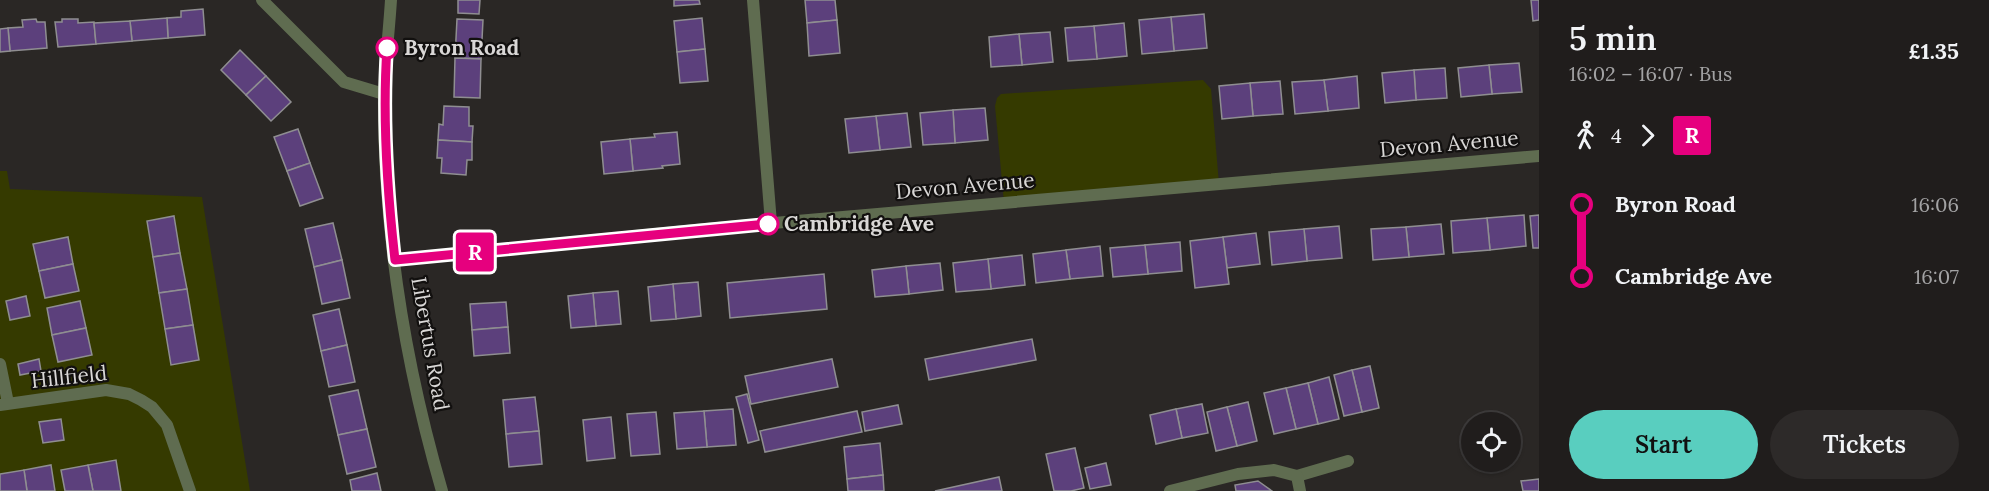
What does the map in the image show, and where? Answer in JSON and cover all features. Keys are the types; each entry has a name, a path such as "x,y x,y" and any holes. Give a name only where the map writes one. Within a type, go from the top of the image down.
{"street":[{"path":"262,0 344,82 384,94"},
{"name":"Libertus Road","path":"391,0 384,94 387,172 395,260 415,385 442,491"},
{"path":"753,0 771,223"},
{"name":"Devon Avenue","path":"395,260 771,223 1539,156"},
{"path":"0,364 4,404"},
{"name":"Hillfield","path":"4,404 106,390 129,394 152,407 167,424 190,491"},
{"path":"1170,491 1238,474 1274,470 1297,476 1348,461"},
{"path":"1297,476 1300,491"}],"green space":[{"path":"1203,80 1211,89 1219,184 1004,203 995,106 1001,94"},
{"path":"0,171 7,171 10,189 202,197 250,491 0,491"}],"building":[{"path":"458,0 480,0 479,14 458,13"},
{"path":"674,0 699,0 700,4 674,6"},
{"path":"805,0 835,0 837,20 807,23"},
{"path":"1531,0 1539,0 1539,20 1533,21"},
{"path":"203,9 205,35 168,38 167,18 181,17 181,11"},
{"path":"1204,14 1207,48 1174,51 1171,17"},
{"path":"1171,17 1174,51 1142,54 1139,20"},
{"path":"167,18 168,38 132,41 130,21"},
{"path":"702,18 705,49 677,52 674,21"},
{"path":"36,19 37,22 45,22 47,48 10,51 8,28 23,27 22,20"},
{"path":"62,19 78,19 78,23 94,22 96,44 58,47 55,22 62,22"},
{"path":"457,19 483,20 481,59 455,58"},
{"path":"837,20 840,53 809,56 807,23"},
{"path":"130,21 132,41 96,44 94,23"},
{"path":"1124,23 1127,56 1097,59 1094,26"},
{"path":"1094,26 1097,59 1068,61 1065,28"},
{"path":"8,28 10,51 0,52 0,29"},
{"path":"1050,32 1053,62 1022,65 1019,34"},
{"path":"1019,34 1022,65 991,67 989,37"},
{"path":"705,49 708,81 680,83 677,52"},
{"path":"240,50 266,76 246,95 221,70"},
{"path":"455,58 481,59 480,98 454,97"},
{"path":"1519,63 1522,92 1492,94 1489,65"},
{"path":"1489,65 1492,94 1461,97 1458,68"},
{"path":"1445,68 1447,98 1416,100 1414,70"},
{"path":"1414,70 1416,100 1385,103 1382,73"},
{"path":"266,76 291,102 271,121 246,95"},
{"path":"1357,76 1359,108 1328,111 1324,80"},
{"path":"1324,80 1328,111 1295,114 1292,82"},
{"path":"1280,81 1283,114 1253,116 1250,83"},
{"path":"1250,83 1253,116 1222,119 1219,86"},
{"path":"444,106 469,107 469,126 473,126 472,142 438,140 439,124 443,125"},
{"path":"985,108 988,140 955,143 953,110"},
{"path":"953,110 955,143 923,145 920,113"},
{"path":"907,113 911,147 880,150 876,116"},
{"path":"876,116 880,150 849,153 845,119"},
{"path":"298,129 310,163 287,171 274,137"},
{"path":"677,132 680,164 633,171 630,139"},
{"path":"630,139 633,171 604,174 601,142"},
{"path":"438,140 472,142 472,160 467,160 466,175 441,173 442,158 437,158"},
{"path":"310,163 323,198 300,206 287,171"},
{"path":"1524,215 1526,246 1490,250 1487,218"},
{"path":"1539,215 1539,248 1533,248 1530,216"},
{"path":"174,216 180,253 153,257 147,221"},
{"path":"1487,218 1490,250 1453,253 1451,221"},
{"path":"333,223 342,260 314,267 305,229"},
{"path":"1441,224 1444,254 1409,257 1406,227"},
{"path":"1339,226 1342,258 1307,261 1304,229"},
{"path":"1406,227 1409,257 1373,260 1371,229"},
{"path":"1304,229 1307,261 1272,265 1269,232"},
{"path":"1256,233 1260,264 1227,268 1223,237"},
{"path":"68,237 73,264 39,271 33,244"},
{"path":"1223,237 1229,284 1195,288 1190,241"},
{"path":"1180,242 1182,271 1148,274 1145,245"},
{"path":"1145,245 1148,274 1113,277 1110,248"},
{"path":"1100,246 1103,276 1070,279 1066,250"},
{"path":"1066,250 1070,279 1036,283 1033,254"},
{"path":"180,253 187,289 159,293 153,257"},
{"path":"1022,255 1025,285 991,289 988,259"},
{"path":"988,259 991,289 956,292 953,263"},
{"path":"342,260 350,298 322,304 314,267"},
{"path":"940,263 943,290 909,294 906,266"},
{"path":"73,264 79,291 45,298 39,271"},
{"path":"906,266 909,294 875,297 872,270"},
{"path":"824,274 827,309 730,318 727,283"},
{"path":"698,282 701,316 676,319 673,284"},
{"path":"673,284 676,319 651,321 648,287"},
{"path":"187,289 193,325 165,329 159,293"},
{"path":"618,291 621,324 596,326 593,293"},
{"path":"593,293 596,326 571,328 568,296"},
{"path":"26,296 30,316 10,320 6,301"},
{"path":"80,301 86,328 52,335 47,308"},
{"path":"506,302 508,327 472,330 470,304"},
{"path":"339,309 347,345 321,351 313,315"},
{"path":"193,325 199,360 171,365 165,329"},
{"path":"508,327 510,353 474,356 472,330"},
{"path":"86,328 92,355 58,362 52,335"},
{"path":"1032,339 1036,360 929,380 925,359"},
{"path":"347,345 355,382 329,387 321,351"},
{"path":"39,359 41,371 20,375 18,364"},
{"path":"832,359 838,387 751,404 745,376"},
{"path":"1370,366 1379,408 1362,412 1352,370"},
{"path":"1352,370 1362,412 1344,416 1334,375"},
{"path":"1329,377 1339,419 1318,424 1308,383"},
{"path":"1308,383 1318,424 1296,429 1286,388"},
{"path":"1286,388 1296,429 1274,434 1264,393"},
{"path":"358,390 367,429 338,435 329,396"},
{"path":"747,394 759,440 748,443 736,397"},
{"path":"535,397 539,431 506,434 503,400"},
{"path":"1248,402 1257,441 1237,446 1227,407"},
{"path":"1202,404 1208,433 1182,438 1176,409"},
{"path":"898,405 902,424 865,431 862,412"},
{"path":"1227,407 1237,446 1216,451 1207,412"},
{"path":"733,409 736,445 707,447 704,411"},
{"path":"1176,409 1182,438 1156,444 1150,415"},
{"path":"704,411 707,447 677,449 674,413"},
{"path":"857,411 862,432 765,452 760,431"},
{"path":"656,412 660,454 631,456 627,414"},
{"path":"611,417 615,458 587,461 583,420"},
{"path":"61,419 64,440 43,443 39,422"},
{"path":"367,429 376,467 347,474 338,435"},
{"path":"539,431 542,464 509,467 506,434"},
{"path":"880,443 883,475 847,479 844,447"},
{"path":"1075,448 1084,488 1054,491 1046,454"},
{"path":"116,460 121,491 93,491 88,465"},
{"path":"1106,463 1111,485 1090,489 1085,468"},
{"path":"51,465 55,491 27,491 24,470"},
{"path":"88,465 93,491 65,491 61,470"},
{"path":"24,470 27,491 0,491 0,474"},
{"path":"377,473 381,491 352,491 350,480"},
{"path":"883,475 884,491 848,491 847,479"},
{"path":"999,477 1002,491 935,491"},
{"path":"1539,479 1539,491 1523,491 1521,481"},
{"path":"1258,481 1272,491 1236,491 1235,485"}],"bus line":[{"name":"R","path":"387,48 384,94 386,150 395,260 768,224"}],"place":[{"name":"Byron Road","path":"387,48"},
{"name":"Cambridge Ave","path":"768,224"}]}
